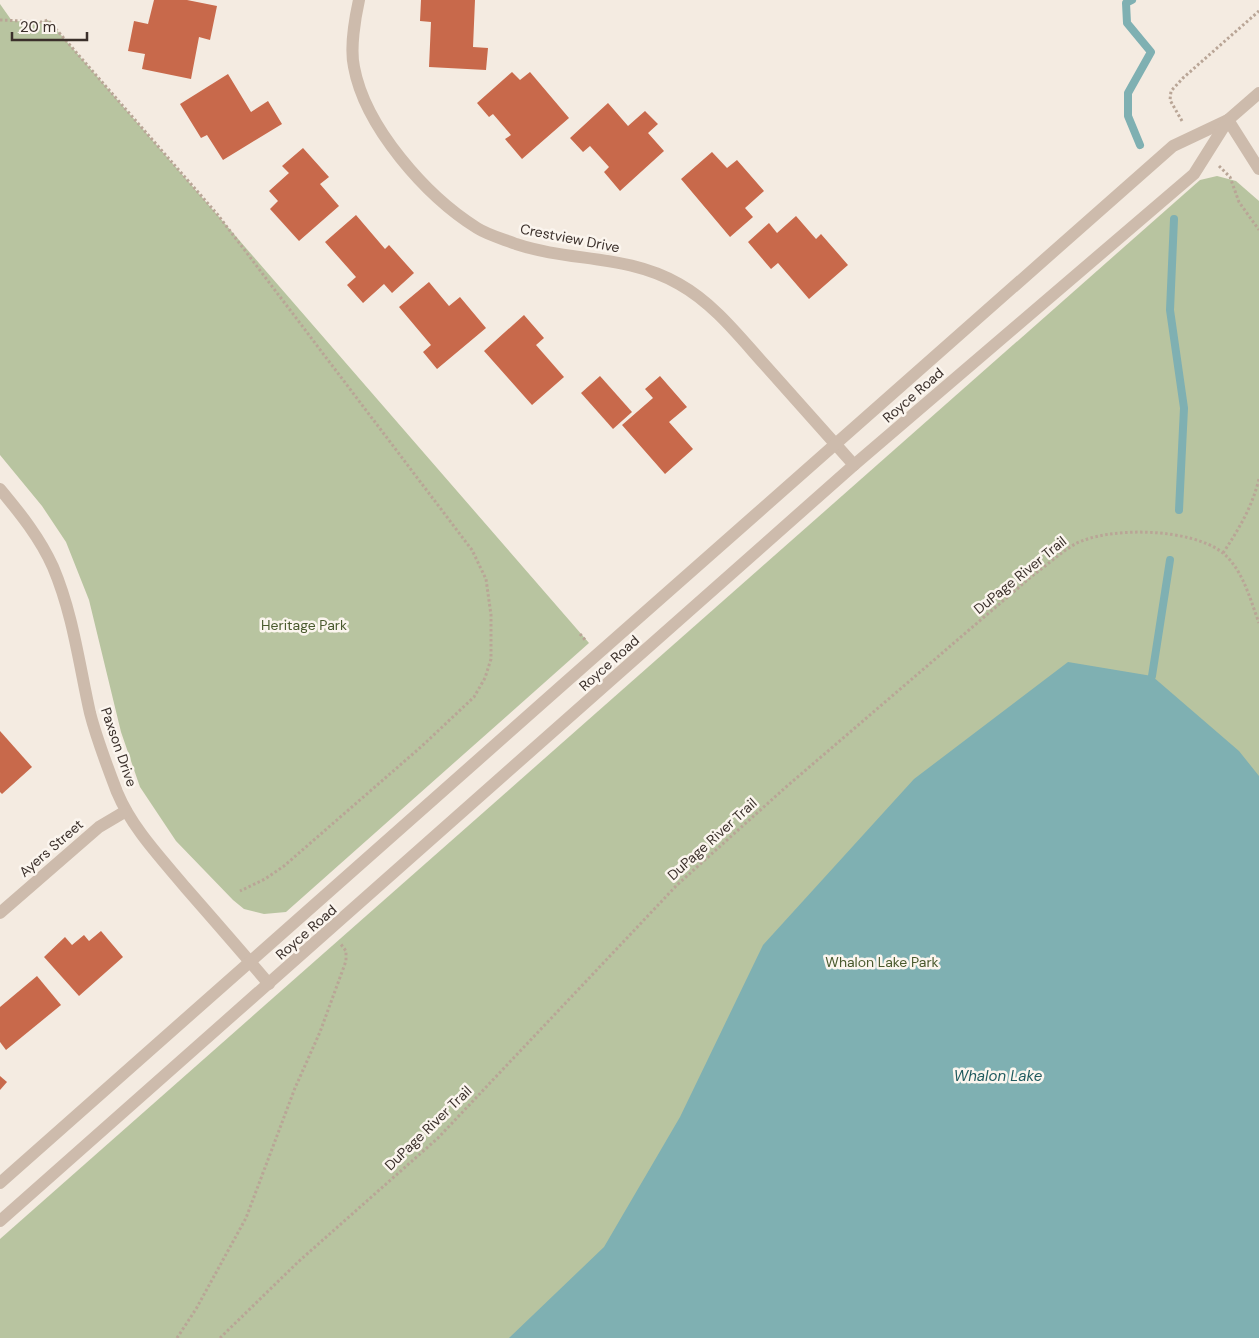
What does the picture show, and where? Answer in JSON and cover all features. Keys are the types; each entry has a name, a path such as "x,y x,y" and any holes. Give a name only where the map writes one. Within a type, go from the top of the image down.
{"street":[{"name":"Crestview Drive","path":"359,0 354,30 353,66 362,95 377,127 405,164 446,205 478,229 517,244 552,252 621,262 655,272 680,284 705,301 731,327 854,465"},
{"name":"Royce Road","path":"0,1182 1172,146 1228,120 1259,93"},
{"name":"Royce Road","path":"0,1221 854,465 1194,174 1228,120"},
{"path":"1228,120 1259,168"},
{"name":"Paxson Drive","path":"0,489 36,536 52,566 65,598 90,714 126,811 148,844 269,984"},
{"name":"Ayers Street","path":"0,913 99,827 126,811"}],"path":[{"path":"0,20 42,22 48,20 216,213 472,550 486,579 491,616 491,659 486,678 474,697 422,746 284,866 265,879 240,891"},
{"path":"1223,553 1244,522 1259,479"},
{"name":"DuPage River Trail","path":"220,1338 298,1262 438,1138 677,885 786,787 1032,576 1075,544 1095,537 1129,532 1174,534 1206,542 1223,553 1234,565 1244,582 1259,623"},
{"path":"177,1338 196,1309 246,1218 295,1088 320,1032 346,962 346,951 338,940"}],"green space":[{"name":"Heritage Park","path":"0,4 12,21 42,22 48,20 589,643 286,912 264,914 244,909 233,900 176,841 140,787 121,732 89,600 66,542 42,506 0,455"},
{"name":"Whalon Lake Park","path":"1217,176 1236,181 1259,201 1259,1338 0,1338 0,1239 1200,180"}],"water":[{"name":"Whalon Lake","path":"1068,662 1152,676 1239,751 1259,776 1259,1338 509,1338 604,1247 680,1117 763,945 914,779"}],"building":[{"path":"154,0 187,0 217,6 210,40 199,37 191,79 142,69 145,54 128,51 134,21 148,24"},
{"path":"421,0 475,0 473,47 488,48 486,70 429,67 431,22 420,21"},
{"path":"512,72 520,80 530,72 569,118 522,159 505,139 511,135 493,114 489,117 477,103"},
{"path":"228,74 251,112 268,101 282,124 223,160 207,135 201,138 180,104"},
{"path":"608,103 628,126 645,111 658,124 648,133 664,151 620,191 604,172 609,167 590,146 583,152 570,138"},
{"path":"303,148 329,177 320,184 339,206 299,241 270,209 278,201 269,191 289,173 282,166"},
{"path":"712,152 727,168 737,160 764,191 745,208 753,217 730,237 681,179"},
{"path":"356,215 385,249 389,245 414,273 392,293 384,284 363,303 347,285 356,277 325,242"},
{"path":"796,216 816,239 821,234 848,265 809,299 778,263 771,269 748,242 769,223 777,233"},
{"path":"429,282 449,306 460,297 486,328 437,369 423,352 431,345 399,307"},
{"path":"524,315 544,338 536,345 564,377 532,405 484,351"},
{"path":"600,376 632,412 613,429 581,393"},
{"path":"660,376 687,407 669,422 693,449 665,474 622,425 653,398 645,389"},
{"path":"0,731 32,767 2,794 0,792"},
{"path":"101,931 123,957 79,996 44,957 65,937 72,945 84,935 89,941"},
{"path":"37,976 61,1005 6,1050 0,1042 0,1007"},
{"path":"0,1076 7,1082 0,1090"}],"waterway":[{"path":"1132,0 1126,3 1127,23 1151,52 1128,93 1128,116 1140,145"},
{"path":"1174,219 1170,310 1184,408 1179,510"},
{"path":"1152,676 1170,560"}]}
